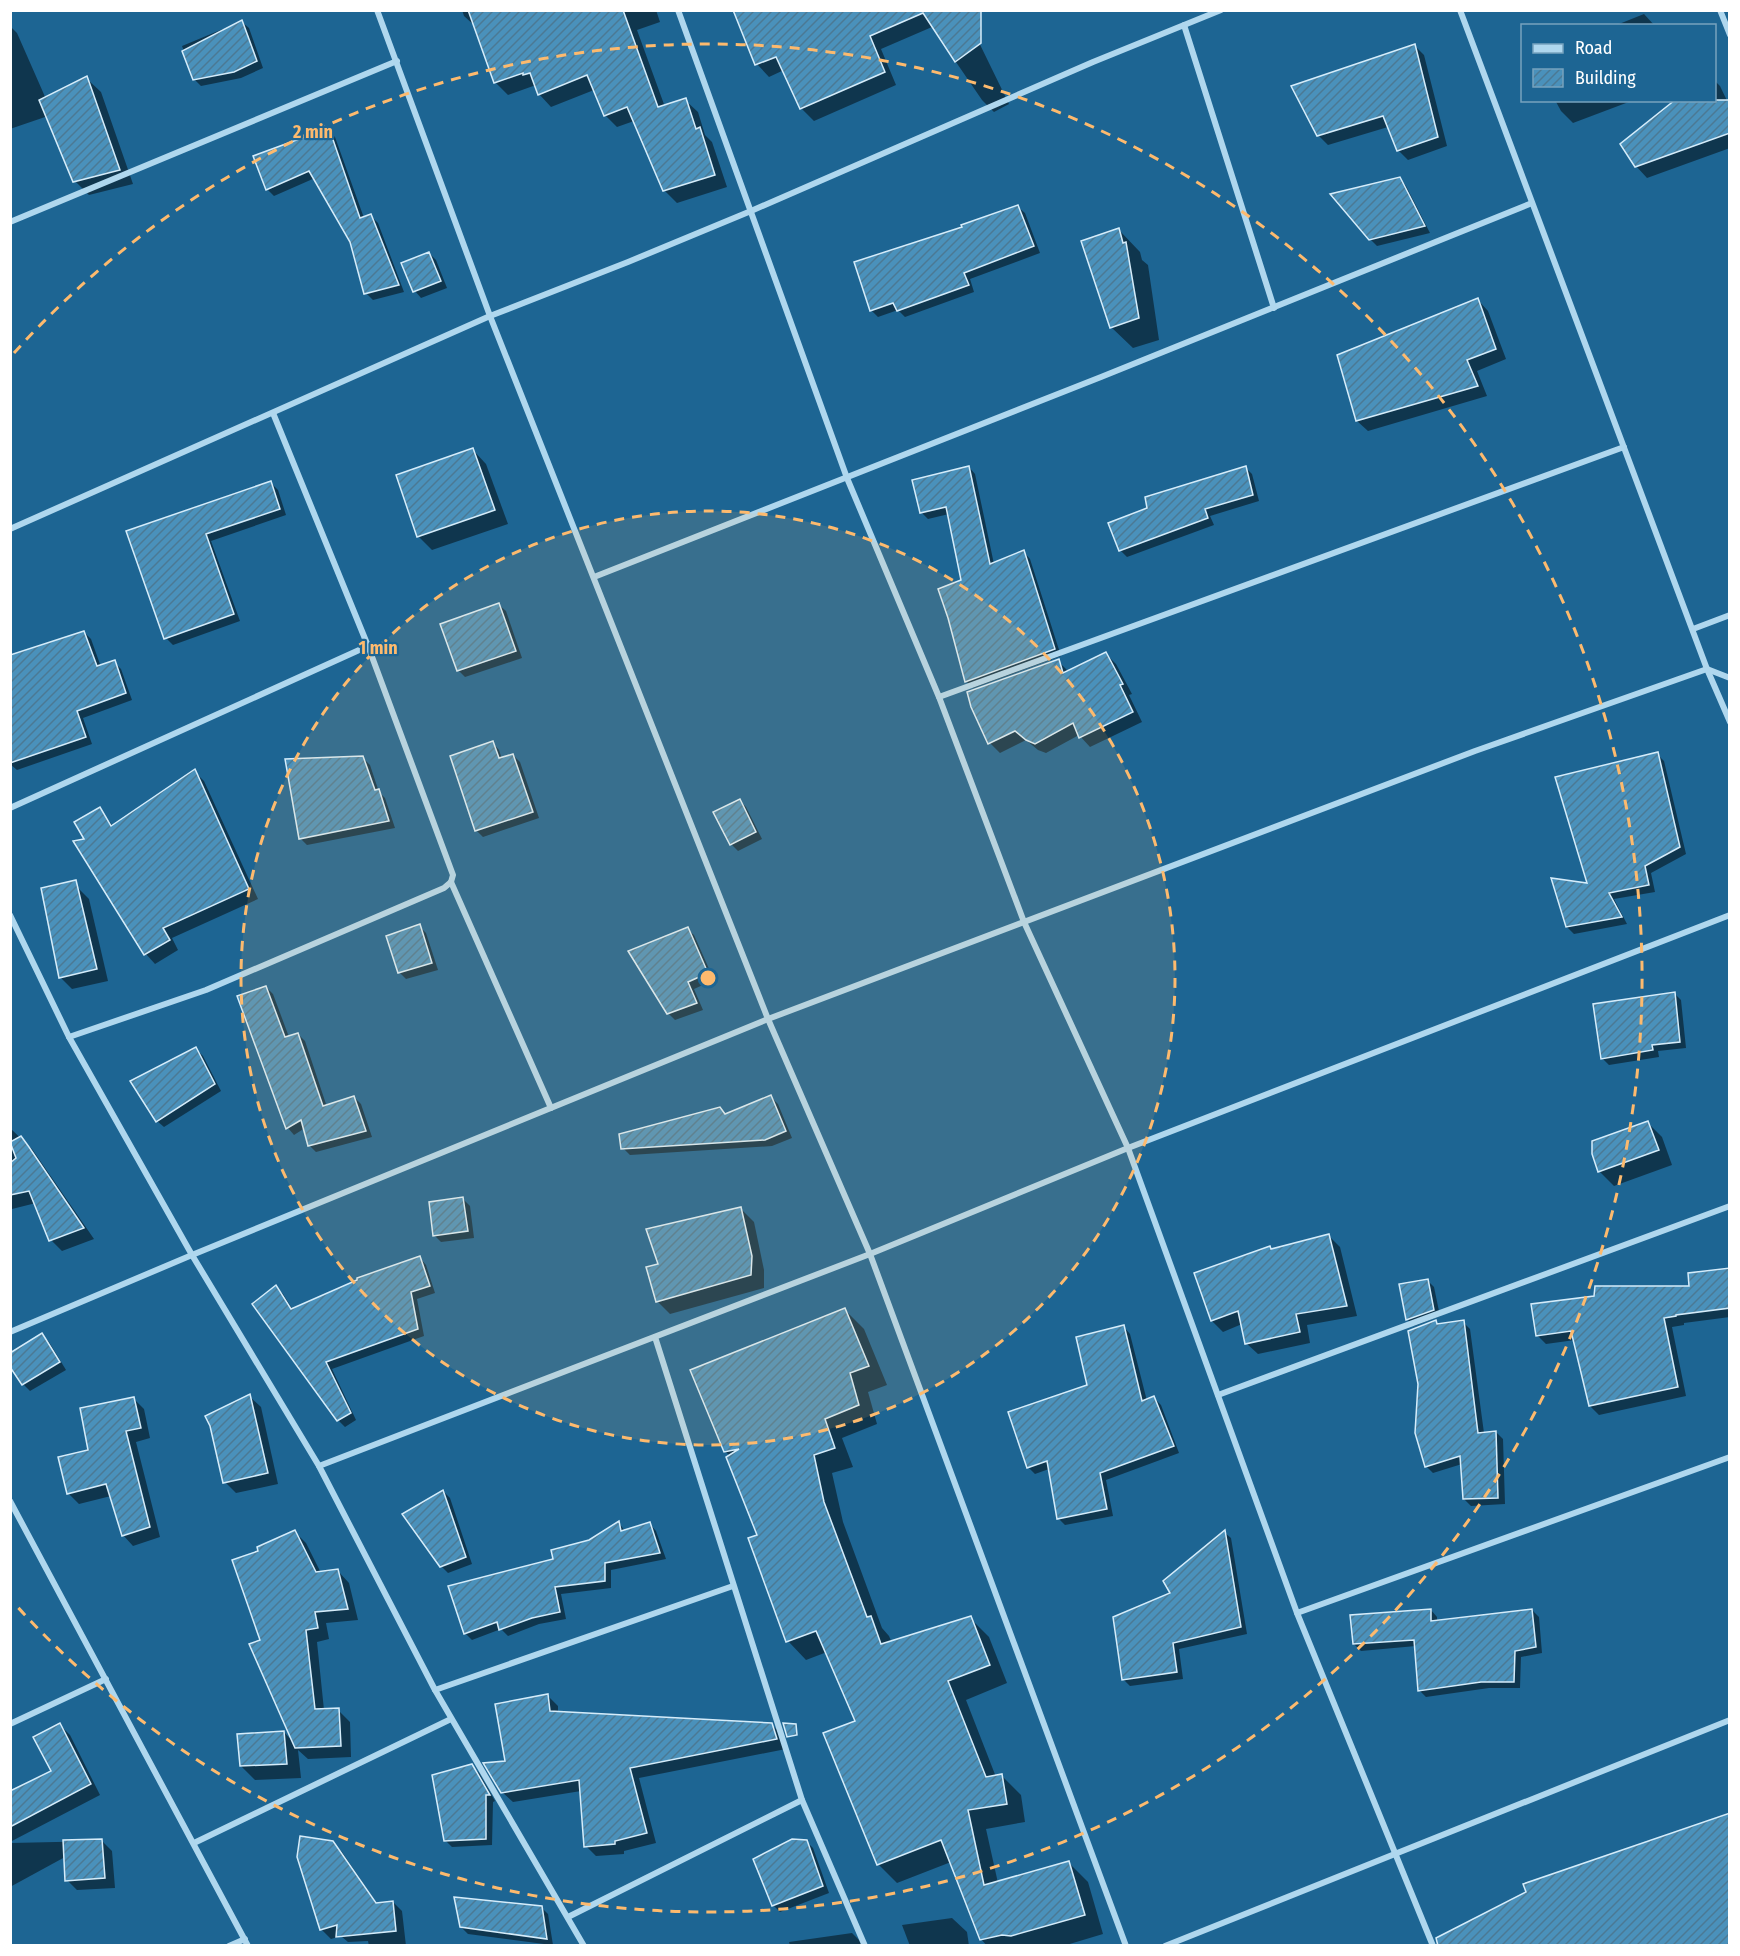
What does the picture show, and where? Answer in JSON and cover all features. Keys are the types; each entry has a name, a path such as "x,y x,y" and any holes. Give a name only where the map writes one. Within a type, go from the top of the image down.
{"street":[{"path":"377,10 490,316 768,1019 870,1254 1126,1946"},
{"path":"678,10 847,478 939,698 1024,922 1128,1148 1297,1613 1433,1946"},
{"path":"10,529 490,316 751,211 1093,62 1221,10"},
{"path":"1460,10 1707,669 1730,722"},
{"path":"1720,10 1730,35"},
{"path":"1184,26 1274,308"},
{"path":"10,222 397,62"},
{"path":"594,577 1274,308 1532,203"},
{"path":"69,1037 206,990 444,888 451,882 453,875 368,646 273,413"},
{"path":"939,698 1624,447"},
{"path":"1693,629 1730,615"},
{"path":"10,808 368,646"},
{"path":"10,1332 768,1019 1475,751 1707,669 1730,678"},
{"path":"451,882 551,1108"},
{"path":"10,915 69,1037 192,1255 319,1466 451,1719 584,1946"},
{"path":"319,1466 870,1254 1128,1148 1730,915"},
{"path":"1218,1395 1730,1206"},
{"path":"655,1337 802,1800 865,1946"},
{"path":"1297,1613 1730,1457"},
{"path":"10,1501 246,1942 229,1946"},
{"path":"435,1690 733,1586"},
{"path":"10,1724 106,1679"},
{"path":"194,1843 451,1719"},
{"path":"1165,1946 1730,1720"},
{"path":"568,1917 802,1800"}],"building":[{"path":"468,10 623,10 658,107 686,98 696,129 700,127 715,175 663,191 627,107 604,116 587,75 538,95 530,73 523,75 523,73 494,83"},
{"path":"733,10 981,10 981,43 955,62 923,13 870,36 885,72 800,109 776,57 755,65"},
{"path":"242,20 257,61 234,72 193,80 182,51"},
{"path":"1415,44 1438,137 1397,151 1383,116 1317,136 1291,86"},
{"path":"87,76 120,170 73,182 39,100"},
{"path":"1730,100 1730,133 1635,167 1620,144 1672,102"},
{"path":"329,128 360,218 371,214 399,285 364,294 350,242 309,171 266,190 253,156"},
{"path":"1400,177 1425,226 1369,240 1330,194"},
{"path":"1018,205 1034,246 964,273 969,285 897,311 893,303 870,311 854,262 962,227 961,225"},
{"path":"1119,228 1123,243 1126,242 1139,318 1110,328 1081,241"},
{"path":"429,252 441,281 413,292 401,263"},
{"path":"1478,298 1496,349 1467,360 1478,386 1356,421 1337,355"},
{"path":"473,448 495,510 417,537 396,475"},
{"path":"969,466 990,564 1024,550 1055,649 965,682 938,589 961,580 946,507 920,513 912,480"},
{"path":"1246,466 1253,495 1205,509 1208,518 1119,551 1108,523 1147,508 1145,497"},
{"path":"271,481 280,509 206,534 234,614 164,639 126,531"},
{"path":"499,603 516,651 457,671 440,624"},
{"path":"84,631 97,666 115,660 126,693 77,711 86,737 10,763 10,655"},
{"path":"1106,652 1123,684 1120,685 1133,712 1079,738 1073,723 1035,744 1015,731 988,744 971,707 967,692 1059,659 1063,673"},
{"path":"493,741 499,758 513,754 533,812 475,831 450,756"},
{"path":"1658,752 1680,847 1645,866 1649,885 1609,893 1622,917 1566,927 1551,878 1587,883 1555,777"},
{"path":"363,756 375,790 379,789 389,821 299,839 285,759"},
{"path":"195,769 249,889 163,928 170,940 144,955 73,841 84,839 74,822 100,807 111,826"},
{"path":"740,799 756,832 730,845 713,812"},
{"path":"76,880 97,969 59,978 41,888"},
{"path":"420,924 432,963 398,973 386,936"},
{"path":"688,927 708,973 688,982 697,1003 667,1014 628,951"},
{"path":"266,986 285,1037 298,1033 323,1106 354,1096 366,1131 308,1146 301,1120 286,1129 237,996"},
{"path":"1675,992 1680,1042 1652,1045 1653,1050 1601,1059 1593,1004"},
{"path":"196,1047 215,1084 156,1122 130,1081"},
{"path":"771,1095 786,1131 765,1140 621,1149 619,1134 720,1107 725,1114"},
{"path":"1648,1121 1659,1150 1598,1172 1592,1154 1592,1141"},
{"path":"21,1136 84,1228 49,1241 29,1191 10,1195 10,1163 16,1158 10,1142"},
{"path":"463,1197 468,1231 433,1236 429,1202"},
{"path":"741,1207 752,1256 751,1275 656,1302 646,1267 658,1264 646,1229"},
{"path":"1329,1234 1347,1306 1296,1314 1300,1332 1245,1344 1238,1311 1211,1321 1194,1273 1270,1246 1271,1249"},
{"path":"420,1256 430,1286 411,1292 418,1329 326,1362 351,1413 337,1421 252,1304 276,1285 291,1309 357,1280 357,1278"},
{"path":"1730,1268 1730,1308 1664,1318 1678,1387 1589,1406 1571,1331 1536,1336 1531,1304 1594,1296 1595,1286 1689,1286 1688,1273"},
{"path":"1428,1279 1434,1310 1406,1320 1399,1284"},
{"path":"845,1308 869,1366 850,1373 859,1405 825,1419 835,1448 814,1455 824,1502 867,1617 871,1616 881,1644 971,1616 990,1665 948,1681 986,1777 1002,1774 1007,1804 968,1810 984,1885 1069,1861 1085,1915 1011,1936 1002,1935 980,1940 941,1840 877,1865 823,1733 855,1721 816,1631 786,1642 748,1538 757,1535 726,1457 739,1449 724,1452 690,1370"},
{"path":"1436,1320 1437,1324 1464,1320 1478,1433 1496,1431 1498,1498 1463,1499 1460,1456 1425,1467 1415,1433 1418,1384 1408,1331"},
{"path":"1124,1325 1142,1401 1154,1396 1174,1446 1100,1473 1107,1509 1057,1519 1047,1461 1027,1468 1008,1412 1087,1385 1076,1337"},
{"path":"42,1333 60,1362 22,1385 10,1367 10,1353"},
{"path":"250,1394 268,1473 223,1483 210,1426 205,1416"},
{"path":"134,1397 141,1428 126,1431 150,1527 122,1536 106,1484 67,1494 58,1457 88,1450 80,1408"},
{"path":"443,1490 466,1557 440,1567 402,1514"},
{"path":"619,1521 621,1531 650,1522 660,1553 605,1563 605,1581 555,1587 560,1612 532,1618 499,1630 497,1622 464,1634 448,1586 553,1559 551,1550 589,1540"},
{"path":"295,1530 316,1572 338,1569 348,1609 315,1612 318,1628 306,1630 315,1709 339,1708 341,1746 295,1748 249,1644 260,1640 232,1560 258,1551 257,1547"},
{"path":"1225,1530 1241,1627 1173,1643 1177,1672 1122,1680 1113,1617 1170,1593 1163,1581"},
{"path":"1431,1609 1431,1621 1532,1609 1536,1647 1515,1651 1514,1682 1481,1682 1418,1691 1414,1640 1353,1644 1350,1615"},
{"path":"548,1694 550,1711 772,1723 777,1739 630,1768 647,1833 615,1841 615,1844 584,1847 579,1780 501,1793 483,1763 505,1761 495,1704"},
{"path":"60,1723 91,1784 10,1827 10,1791 51,1771 33,1737"},
{"path":"783,1723 796,1724 797,1735 787,1737"},
{"path":"284,1731 287,1764 240,1766 237,1734"},
{"path":"472,1764 490,1795 486,1795 486,1839 444,1841 432,1775"},
{"path":"1730,1813 1730,1946 1438,1946 1436,1938 1526,1892 1523,1884"},
{"path":"300,1836 333,1841 376,1903 393,1901 396,1931 336,1937 337,1925 320,1930 297,1857"},
{"path":"102,1839 105,1878 65,1881 63,1840"},
{"path":"792,1839 807,1840 823,1886 772,1906 753,1859"},
{"path":"454,1897 542,1906 547,1939 460,1927"}]}
